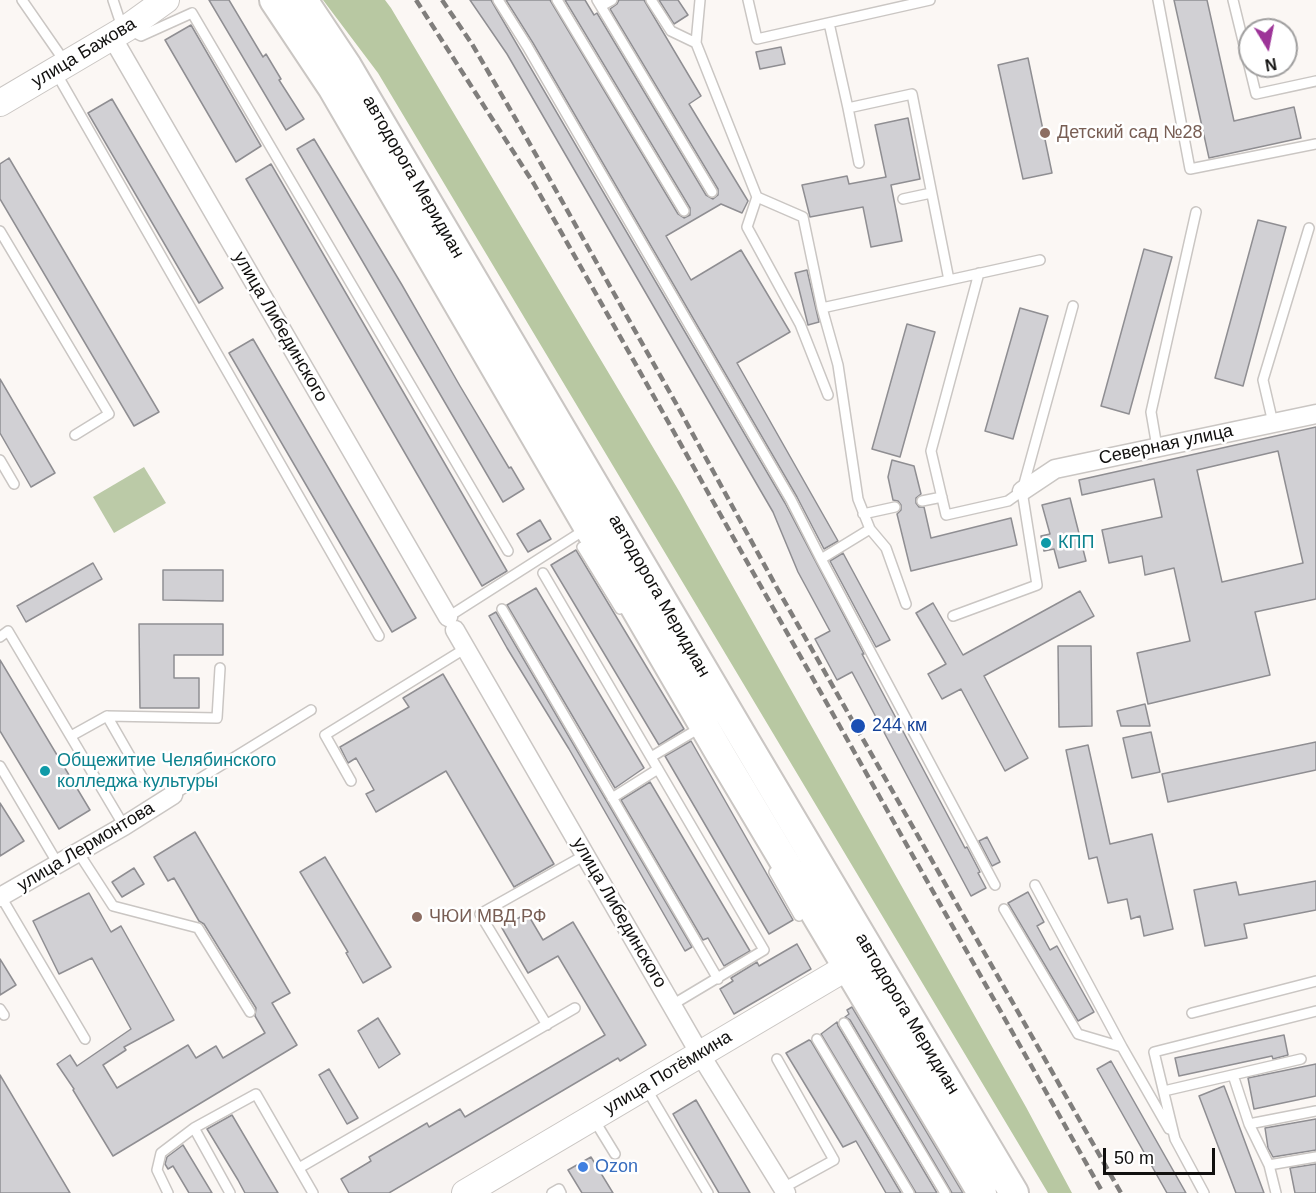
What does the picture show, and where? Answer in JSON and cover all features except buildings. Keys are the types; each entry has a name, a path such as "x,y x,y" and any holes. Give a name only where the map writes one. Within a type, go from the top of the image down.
{"main road":[{"name":"автодорога Меридиан","path":"274,0 332,87 585,537 722,757 1014,1193"},
{"name":"автодорога Меридиан","path":"303,0 348,66 859,960 982,1193"}],"street":[{"name":"улица Бажова","path":"0,103 61,67 122,25 166,0"},
{"name":"улица Либединского","path":"122,25 451,624 700,1054 784,1190"},
{"name":"Северная улица","path":"1022,492 1055,469 1316,414"},
{"name":"улица Лермонтова","path":"0,896 124,826 173,795"},
{"name":"улица Потёмкина","path":"477,1190 593,1117 859,960"}],"lane":[{"path":"22,0 379,636"},
{"path":"113,0 122,25 141,36 192,13 508,551"},
{"path":"498,0 791,500 820,559 995,885"},
{"path":"557,0 684,211"},
{"path":"612,0 599,3 712,192"},
{"path":"651,0 672,31 696,43"},
{"path":"700,0 696,43 757,197 747,227 800,324 828,395"},
{"path":"748,0 757,39 930,0"},
{"path":"1158,0 1190,169 1316,144"},
{"path":"1233,0 1256,94 1316,81"},
{"path":"829,23 860,163"},
{"path":"848,108 912,94 949,280"},
{"path":"903,199 931,193"},
{"path":"757,197 803,217 822,308 838,366 856,489 870,529 886,548 906,604"},
{"path":"1157,447 1151,412 1196,212"},
{"path":"1273,423 1263,380 1309,228"},
{"path":"0,231 109,414 75,435"},
{"path":"822,308 1040,260"},
{"path":"979,273 931,451 946,515 1008,501 1022,492"},
{"path":"953,616 1037,585 1022,492 1073,306"},
{"path":"0,460 14,484"},
{"path":"922,501 942,497"},
{"path":"863,514 895,507"},
{"path":"820,559 870,529"},
{"path":"451,624 585,537 625,619"},
{"path":"543,573 764,950 672,1005"},
{"path":"502,609 718,979"},
{"path":"0,637 8,631 124,826"},
{"path":"351,781 325,735 466,648"},
{"path":"71,736 107,716 217,718 220,668"},
{"path":"173,795 311,710"},
{"path":"107,716 142,777"},
{"path":"687,721 699,742"},
{"path":"651,757 693,732"},
{"path":"0,766 58,864"},
{"path":"612,798 658,769"},
{"path":"78,852 113,906 198,928 250,1012"},
{"path":"547,1025 480,914 585,855"},
{"path":"770,864 799,916"},
{"path":"1035,885 1204,1193"},
{"path":"0,896 85,1039"},
{"path":"1004,909 1078,1034 1122,1047"},
{"path":"1192,1013 1316,981"},
{"path":"298,1168 575,1008"},
{"path":"1175,1139 1154,1052 1316,1011"},
{"path":"844,1023 945,1193"},
{"path":"817,1039 909,1193"},
{"path":"777,1059 834,1160 784,1190"},
{"path":"1164,1091 1301,1059"},
{"path":"1233,1075 1249,1124 1269,1166 1276,1193"},
{"path":"645,1086 708,1193"},
{"path":"168,1193 157,1170 161,1154 194,1128 256,1094 313,1193"},
{"path":"1249,1124 1316,1111"},
{"path":"593,1117 615,1154"},
{"path":"194,1128 230,1193"},
{"path":"1269,1166 1316,1157"},
{"path":"552,1193 559,1189 561,1193"}],"green space":[{"path":"323,0 385,0 391,8 679,491 1026,1107 1072,1193 1048,1193 378,73"},
{"path":"144,467 166,503 114,533 93,497"}],"railway":[{"path":"416,0 534,184 1103,1193"},
{"path":"442,0 472,44 518,123 777,588 1121,1193"}],"place":[{"name":"Детский сад №28","path":"1045,133"},
{"name":"КПП","path":"1046,543"},
{"name":"244 км","path":"858,726"},
{"name":"Общежитие Челябинского колледжа культуры","path":"45,771"},
{"name":"ЧЮИ МВД РФ","path":"417,917"},
{"name":"Ozon","path":"583,1167"}]}
